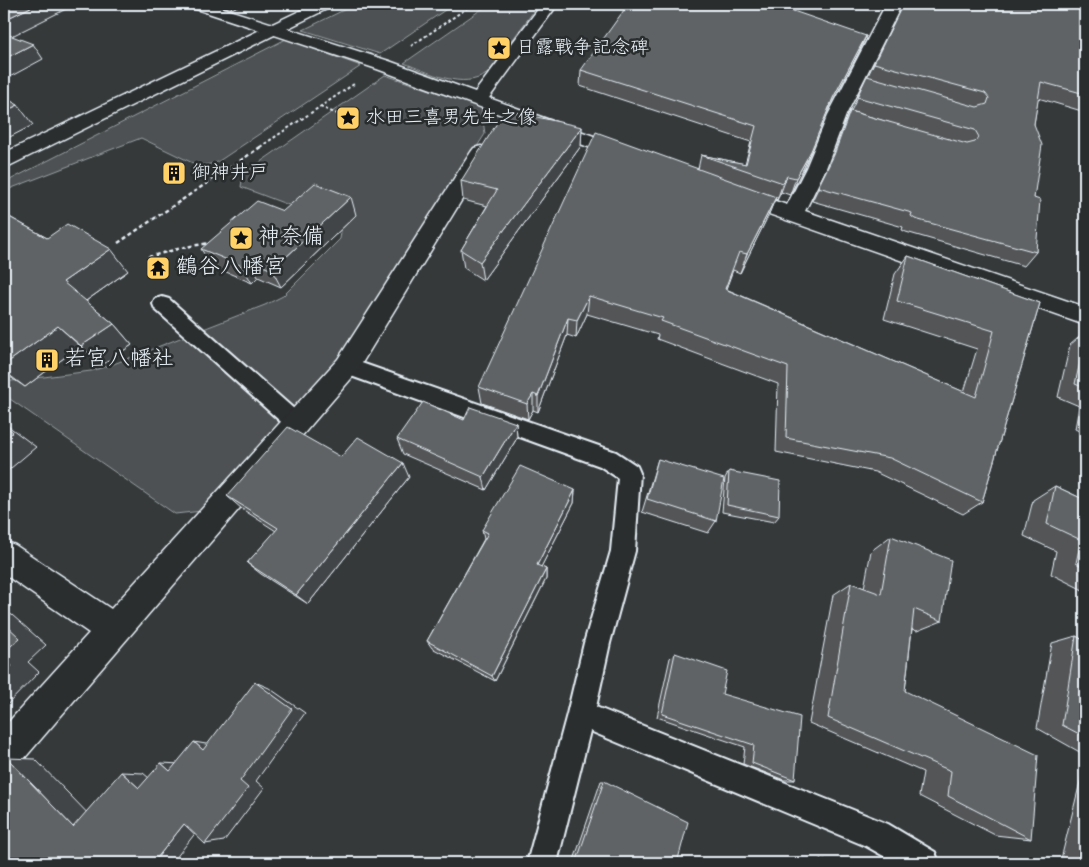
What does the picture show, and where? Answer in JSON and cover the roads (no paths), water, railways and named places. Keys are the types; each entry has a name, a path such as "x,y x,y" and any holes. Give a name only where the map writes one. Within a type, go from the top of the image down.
{"street":[{"path":"195,4 383,64 479,99 498,124 645,161"},
{"path":"4,161 326,4"},
{"path":"479,99 550,4"},
{"path":"792,215 816,168 837,115 894,4"},
{"path":"854,81 874,87"},
{"path":"837,115 856,120"},
{"path":"4,754 347,366 498,124"},
{"path":"719,188 1085,316"},
{"path":"4,556 113,630"}],"lane":[{"path":"162,304 296,423"},
{"path":"347,366 608,460 628,473 623,551 542,863"},
{"path":"581,714 877,835 924,863"}],"place":[{"name":"日露戰争記念碑","path":"499,48"},
{"name":"水田三喜男先生之像","path":"348,118"},
{"name":"御神井戸","path":"174,173"},
{"name":"神奈備","path":"241,238"},
{"name":"鶴谷八幡宮","path":"158,268"},
{"name":"若宮八幡社","path":"47,360"}]}
